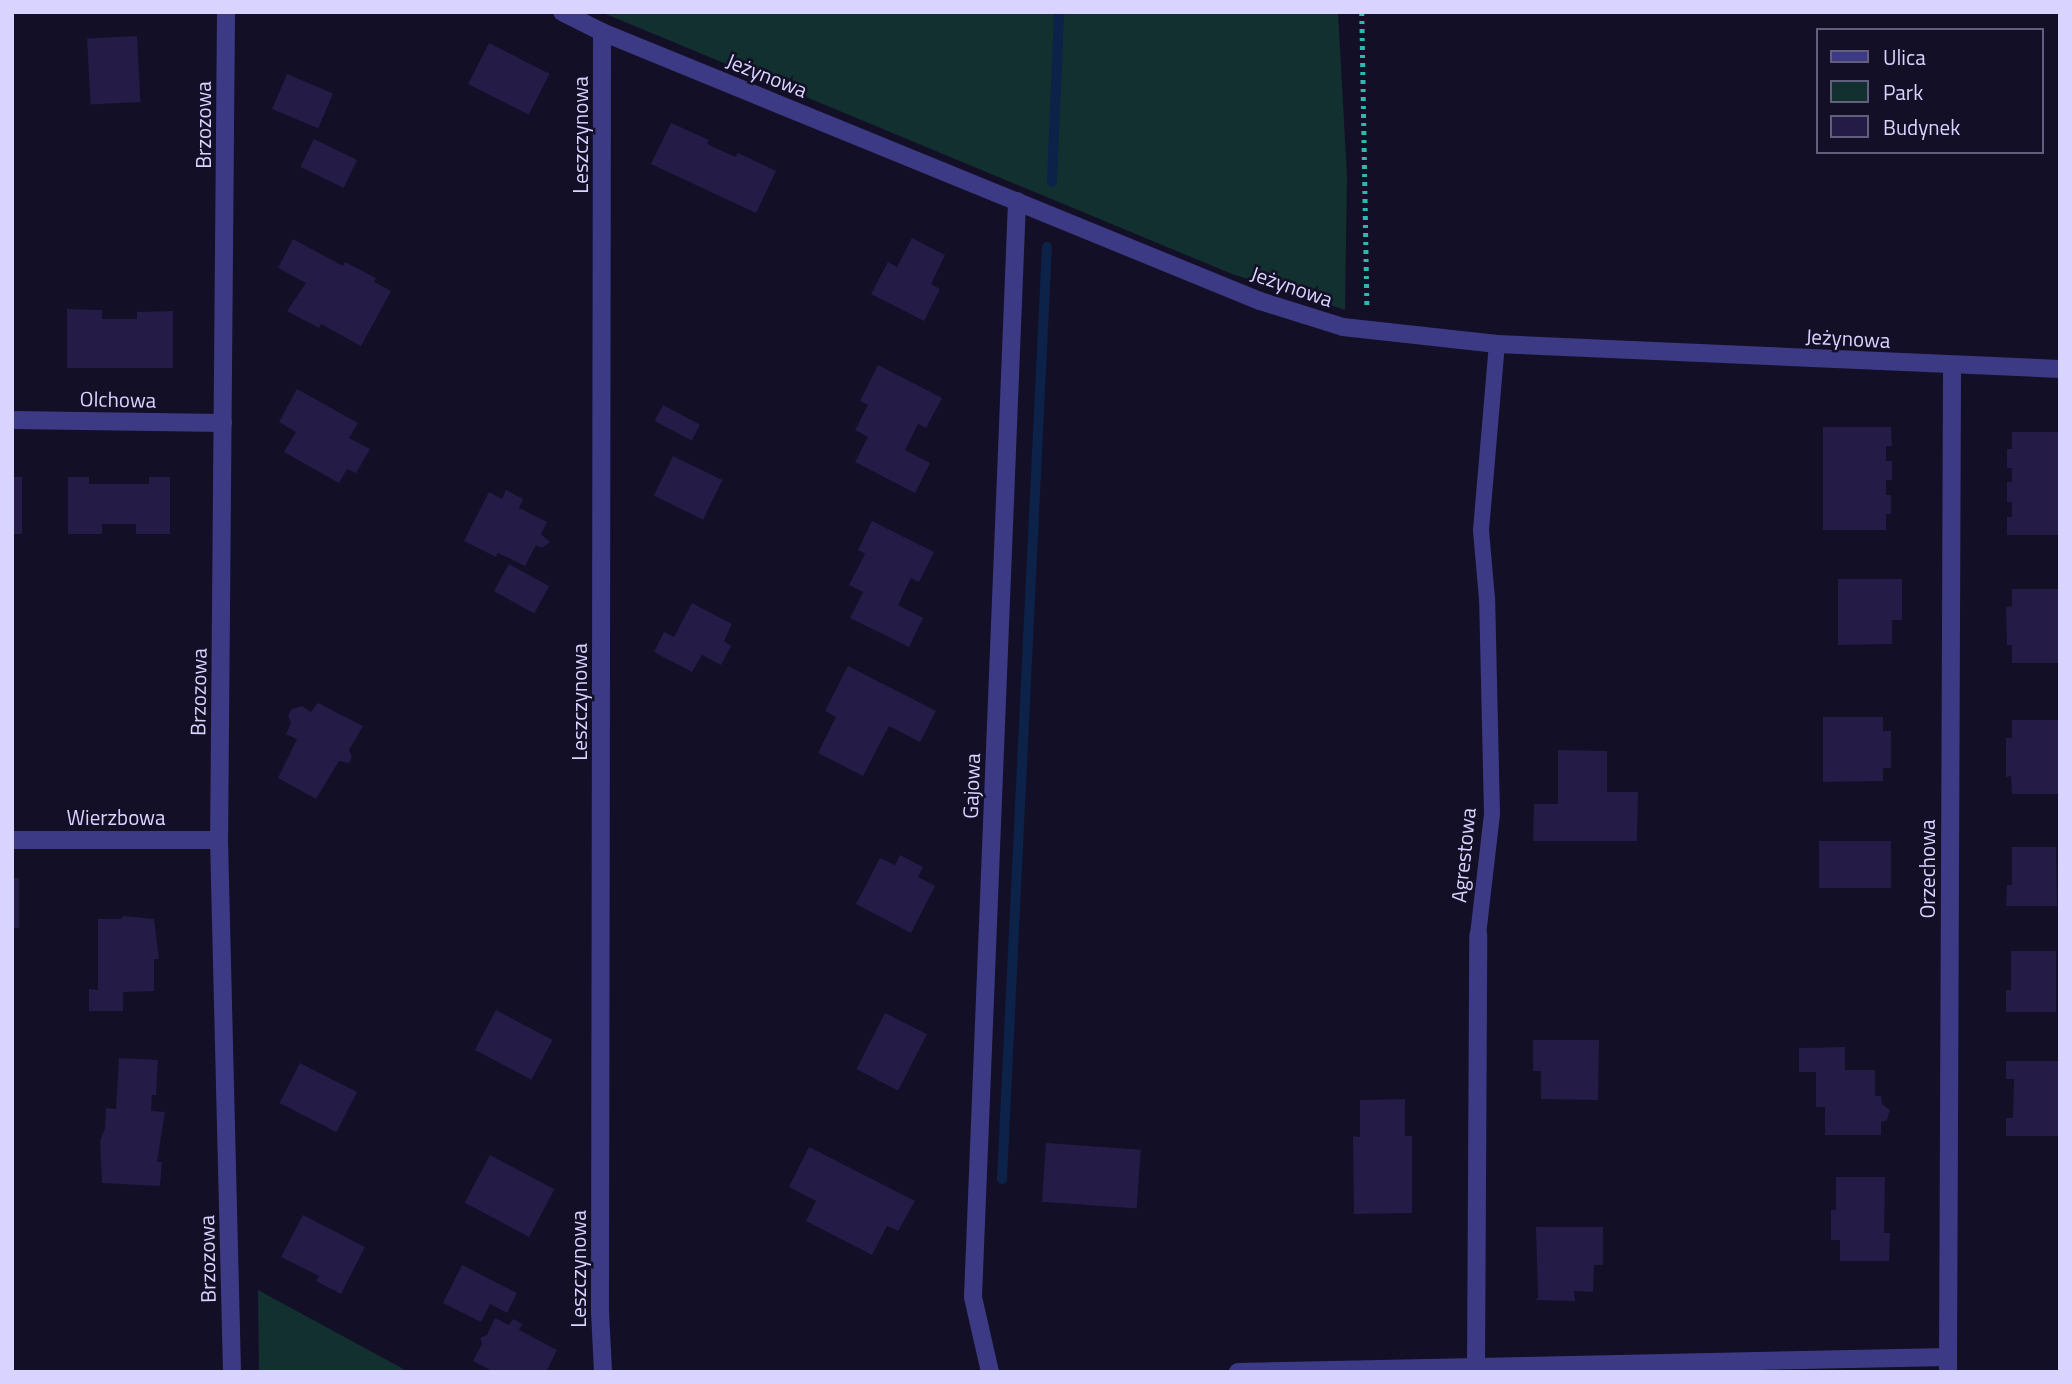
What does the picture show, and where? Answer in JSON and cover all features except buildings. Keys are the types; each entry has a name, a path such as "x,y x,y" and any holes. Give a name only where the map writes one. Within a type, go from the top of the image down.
{"street":[{"name":"Brzozowa","path":"226,12 219,840 232,1372"},
{"name":"Jeżynowa","path":"562,12 602,32 1261,301 1343,327 1497,344 2060,369"},
{"name":"Leszczynowa","path":"602,32 600,1312 603,1372"},
{"name":"Gajowa","path":"990,1372 973,1297 1017,201"},
{"name":"Orzechowa","path":"1948,1365 1951,365"},
{"name":"Olchowa","path":"12,420 223,423"},
{"name":"Wierzbowa","path":"12,840 219,840"},
{"name":"Agrestowa","path":"1476,1371 1478,935"},
{"path":"1238,1372 1948,1365"}],"lane":[{"name":"Agrestowa","path":"1478,935 1492,814 1487,599 1481,530 1497,344"}],"path":[{"path":"1362,12 1367,329"}],"green space":[{"path":"601,12 1338,12 1347,176 1345,310 1232,274"},
{"path":"258,1290 409,1372 259,1372"}],"waterway":[{"path":"1052,182 1059,12"},
{"path":"1002,1179 1047,247"}]}
